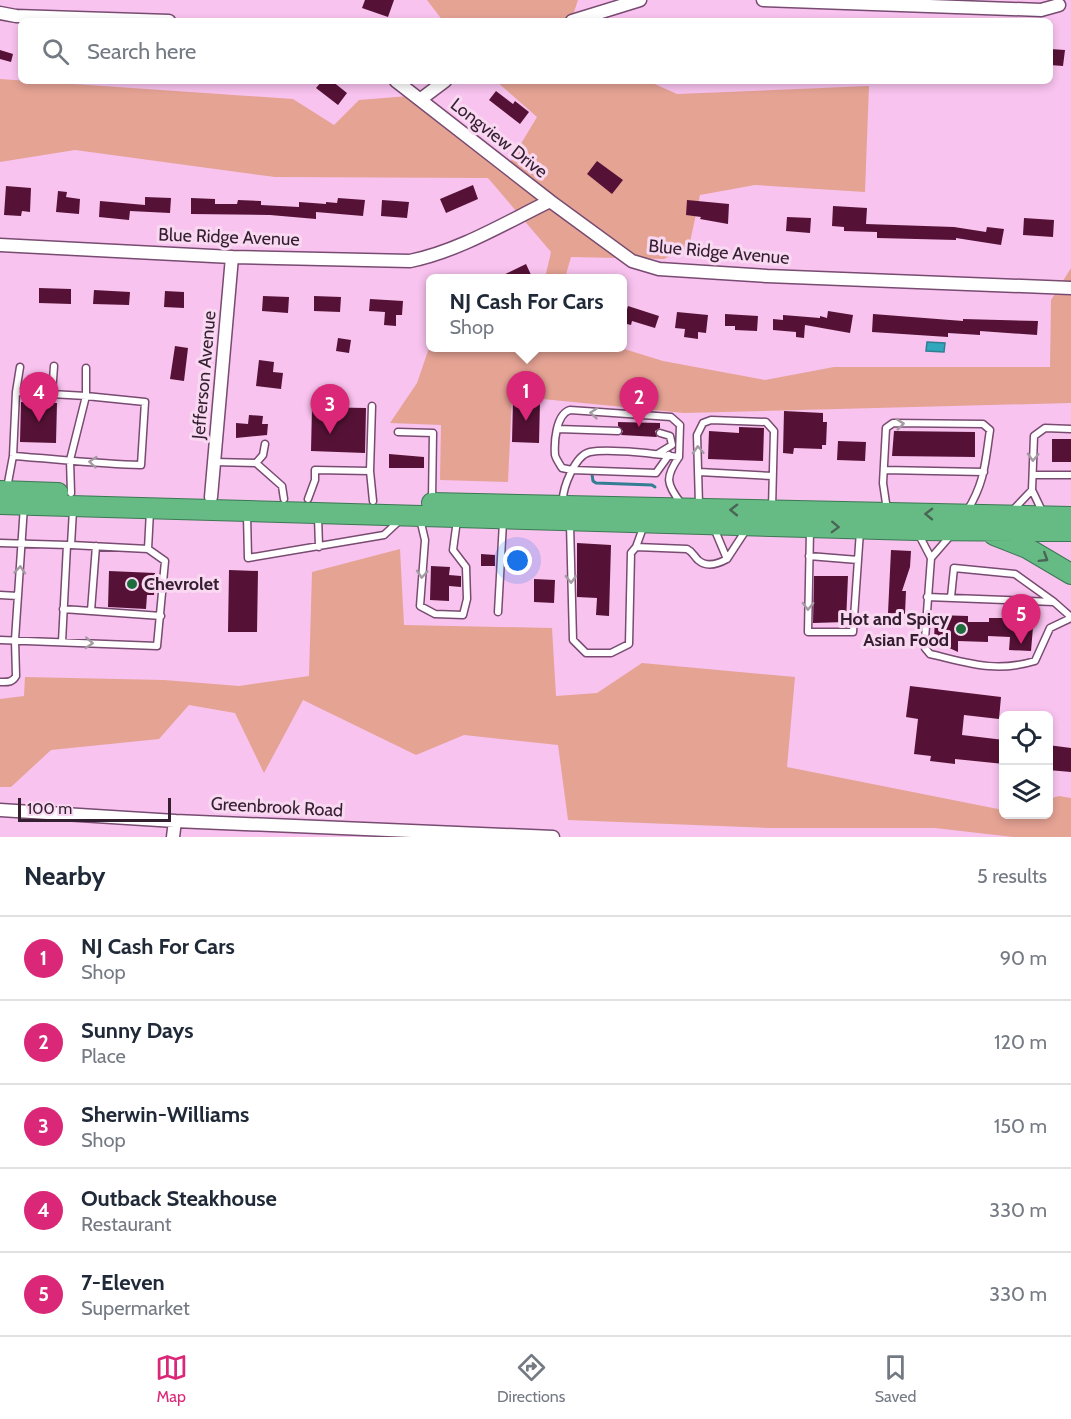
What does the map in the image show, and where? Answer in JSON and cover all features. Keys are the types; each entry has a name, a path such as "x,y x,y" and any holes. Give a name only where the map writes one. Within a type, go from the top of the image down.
{"highway":[{"path":"2,496 150,508 247,511 373,501 458,517 503,518 567,513 645,522 916,530 965,525 1007,516 1071,517"},
{"path":"2,496 24,506 72,500 211,497 284,499 313,506 418,511 567,513 692,509 887,513 965,525 1071,531"},
{"path":"965,525 1027,548 1071,574"}],"street":[{"path":"582,18 640,0"},
{"path":"763,0 1041,10 1059,4"},
{"path":"0,13 16,16 77,18"},
{"name":"Longview Drive","path":"400,84 550,201"},
{"path":"421,99 441,84"},
{"name":"Blue Ridge Avenue","path":"0,245 232,257 410,261 448,249 550,201 632,261 659,269 768,276 1071,288"},
{"name":"Jefferson Avenue","path":"211,497 232,257"},
{"name":"Greenbrook Road","path":"0,810 175,821 553,837"},
{"path":"173,837 175,821"}],"lane":[{"path":"52,394 54,366"},
{"path":"2,496 13,456 16,392 20,367"},
{"path":"62,642 72,500 70,460 86,396 86,368"},
{"path":"13,456 141,465 145,402 16,392"},
{"path":"372,406 370,471 373,501"},
{"path":"669,456 656,473 562,468 555,457 560,419 565,412 570,410 671,417 680,425 678,457 668,477 668,485 692,509"},
{"path":"692,509 699,472 697,435 703,423 711,420 766,422 774,431 772,511"},
{"path":"887,513 883,483 886,428 892,423 983,424 990,430 984,472 965,525 931,558"},
{"path":"1044,517 1032,490 1034,436 1045,428 1071,429"},
{"path":"558,429 618,431"},
{"path":"398,432 433,433 418,511 425,540 420,606 435,614 463,615 467,599 466,567 453,550 458,517"},
{"path":"657,454 672,445 670,436 660,433"},
{"path":"256,463 263,455 265,444"},
{"path":"645,522 631,554 629,644 611,653 586,653 573,640 567,513 562,494 572,470 582,455 589,452 657,454 678,457"},
{"path":"214,462 256,463 282,486 284,499"},
{"path":"319,547 313,506 315,470 370,471"},
{"path":"884,470 984,472"},
{"path":"699,472 772,476"},
{"path":"1033,475 1071,475"},
{"path":"1007,516 1032,490"},
{"path":"0,682 9,682 16,676 15,640 24,506"},
{"path":"148,549 150,508"},
{"path":"247,511 248,558 384,535 418,511"},
{"path":"498,612 503,518"},
{"path":"713,524 727,559"},
{"path":"636,547 687,549 705,564 717,565 727,559 750,525"},
{"path":"810,527 808,632 853,632 860,528"},
{"path":"916,530 931,558 925,648 930,654 987,668 1020,665 1035,661 1050,628 1071,618 1054,602 1015,573 954,568 951,597"},
{"path":"0,543 148,549 165,561 157,646 0,640"},
{"path":"91,611 96,546"},
{"path":"809,556 858,560"},
{"path":"0,595 18,596"},
{"path":"927,597 1054,602"},
{"path":"63,609 161,620"}],"shaded area":[{"path":"427,0 578,0 572,18 441,18"},
{"path":"0,79 18,80 18,84 73,84 293,99 334,125 359,100 409,96 507,167 537,117 499,84 655,84 677,94 869,86 865,192 755,185 700,195 689,247 664,259 571,257 566,274 546,274 551,252 488,178 275,177 75,150 0,162"},
{"path":"1071,268 1071,403 684,413 512,396 508,482 440,480 441,425 390,423 417,383 428,352 627,352 627,350 663,361 765,380 834,367 1050,367 1051,300"},
{"path":"400,549 404,625 552,628 556,696 597,693 642,663 795,677 787,767 999,809 999,819 1053,819 1053,798 1059,796 1071,798 1071,837 1013,837 935,828 769,828 568,820 558,745 464,735 416,755 303,700 264,773 235,713 189,705 159,739 51,750 11,787 0,787 0,699 24,696 25,677 164,680 239,686 309,676 312,572"}],"water":[{"path":"927,342 945,343 944,352 926,351"}],"building":[{"path":"365,0 394,0 388,17 362,8"},
{"path":"1053,49 1065,50 1063,66 1053,65"},
{"path":"0,50 13,54 11,62 0,59"},
{"path":"319,84 336,84 347,93 338,105 316,88"},
{"path":"496,91 513,104 515,101 529,112 520,124 489,100"},
{"path":"597,161 623,180 612,194 587,174"},
{"path":"473,185 478,199 446,213 440,199"},
{"path":"6,186 31,188 30,212 22,211 21,216 4,215"},
{"path":"58,191 67,192 66,197 80,199 79,214 56,212"},
{"path":"145,197 171,198 170,213 130,211 129,220 99,217 100,201 145,205"},
{"path":"191,198 215,199 215,204 237,204 238,200 261,201 261,205 299,207 299,202 337,203 338,198 365,200 363,216 316,212 316,219 270,215 191,214"},
{"path":"382,200 409,202 407,218 381,216"},
{"path":"687,200 729,204 728,224 686,215"},
{"path":"833,206 867,208 866,224 954,227 986,232 987,227 1004,229 1001,245 956,238 956,240 877,238 877,232 844,231 844,227 832,226"},
{"path":"787,217 811,218 810,233 786,231"},
{"path":"1024,218 1054,220 1053,237 1023,235"},
{"path":"526,264 531,274 505,274"},
{"path":"39,288 71,289 71,304 39,303"},
{"path":"94,290 130,292 129,305 93,304"},
{"path":"165,291 184,292 184,308 164,307"},
{"path":"263,296 289,297 288,313 262,311"},
{"path":"314,296 341,297 340,312 314,311"},
{"path":"370,299 403,301 402,315 396,315 396,326 384,325 385,312 369,311"},
{"path":"628,306 659,316 655,328 632,321 631,325 627,324"},
{"path":"828,311 853,315 850,333 805,325 804,338 796,337 796,332 773,330 773,319 783,320 783,315 827,318"},
{"path":"677,312 708,315 706,333 698,332 698,339 684,337 685,329 675,328"},
{"path":"725,314 758,316 757,331 735,330 735,326 725,326"},
{"path":"873,314 963,321 963,319 1038,321 1037,335 980,331 980,335 948,333 948,337 872,332"},
{"path":"338,338 351,340 349,353 336,351"},
{"path":"175,346 188,348 184,381 170,379"},
{"path":"259,360 274,362 273,372 283,373 281,389 256,386"},
{"path":"513,400 540,401 539,443 512,442"},
{"path":"21,402 57,403 56,443 20,442"},
{"path":"312,407 366,408 365,453 311,451"},
{"path":"784,411 823,413 823,422 827,422 826,445 822,445 822,449 794,448 793,454 783,453"},
{"path":"249,415 263,416 262,424 268,424 267,435 236,438 236,423 248,424"},
{"path":"618,422 660,423 660,428 655,431 657,437 621,435 623,431 618,426"},
{"path":"739,427 764,428 763,461 708,459 709,431 739,433"},
{"path":"894,431 975,432 975,457 892,456"},
{"path":"1052,439 1071,439 1071,462 1052,462"},
{"path":"838,441 866,442 865,461 837,460"},
{"path":"389,454 424,457 424,468 389,468"},
{"path":"577,543 611,545 609,616 596,615 597,598 577,597"},
{"path":"891,550 911,551 910,567 902,591 906,591 905,614 888,613"},
{"path":"481,554 495,555 495,566 481,566"},
{"path":"431,566 450,567 449,575 461,576 461,587 449,586 449,601 430,600"},
{"path":"229,570 258,571 257,632 228,632"},
{"name":"Chevrolet","path":"109,571 155,573 154,595 147,595 146,609 108,607"},
{"path":"814,576 848,576 846,622 813,623"},
{"path":"534,579 555,580 554,603 534,602"},
{"path":"935,615 968,616 968,622 989,622 989,618 1010,618 1010,626 1033,627 1031,651 1009,650 1010,637 988,636 988,642 958,641 958,652 934,641"},
{"path":"910,686 1001,697 999,719 964,715 962,735 999,739 999,763 955,759 955,764 930,761 931,756 914,754 918,719 906,717"},
{"path":"1053,746 1071,748 1071,772 1053,770"}],"waterway":[{"path":"592,474 593,481 596,483 655,487"}],"place":[{"name":"NJ Cash For Cars","path":"526,421"},
{"name":"Outback Steakhouse","path":"39,422"},
{"name":"Sunny Days","path":"639,427"},
{"name":"Sherwin-Williams","path":"330,434"},
{"name":"Chevrolet","path":"132,584"},
{"name":"Hot and Spicy Asian Food","path":"961,629"},
{"name":"7-Eleven","path":"1021,644"}]}
